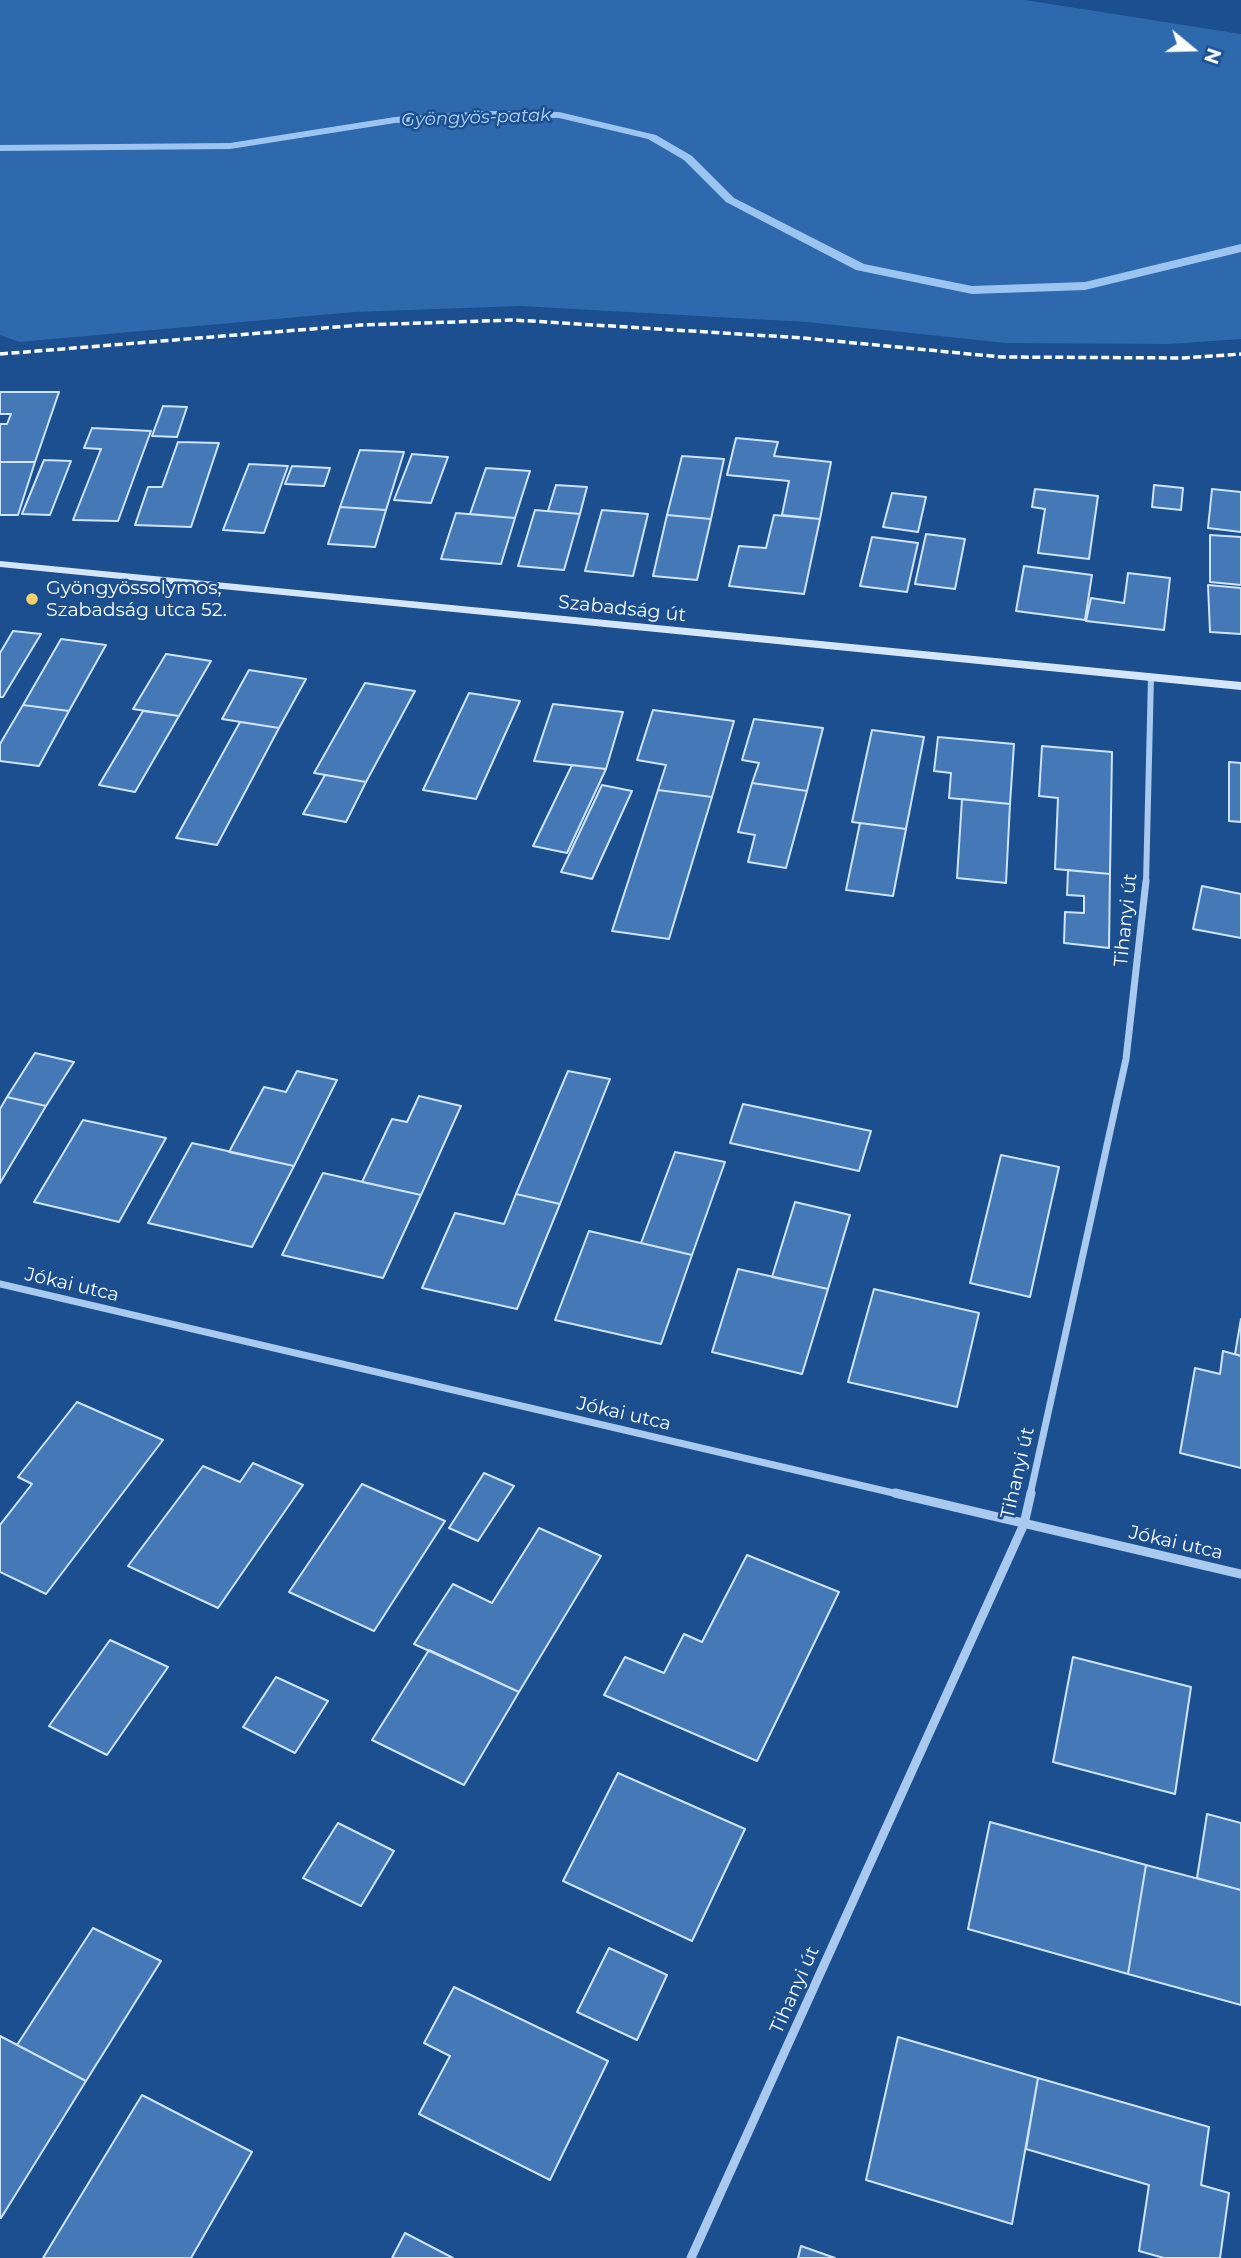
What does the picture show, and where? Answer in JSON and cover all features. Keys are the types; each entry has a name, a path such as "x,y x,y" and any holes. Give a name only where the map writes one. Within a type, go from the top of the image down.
{"street":[{"name":"Szabadság út","path":"0,564 1241,686"},
{"name":"Tihanyi út","path":"691,2258 1024,1524 1126,1059 1149,859 1152,677"},
{"name":"Jókai utca","path":"0,1284 1241,1574"}],"shaded area":[{"path":"0,0 1025,0 1241,34 1241,339 1169,344 1006,343 807,322 520,306 354,312 19,342 0,335"}],"building":[{"path":"0,392 59,392 35,462 0,462 0,424 7,424 11,414 0,414"},
{"path":"163,406 187,407 177,437 152,436"},
{"path":"92,428 151,431 118,521 73,520 101,449 84,448"},
{"path":"736,438 778,442 774,456 831,462 820,519 782,515 789,481 727,475"},
{"path":"178,442 219,443 191,527 135,525 148,487 162,487"},
{"path":"360,450 404,452 386,510 340,507"},
{"path":"412,454 448,457 431,503 394,500"},
{"path":"682,456 724,459 711,519 667,515"},
{"path":"44,460 71,461 50,515 22,514"},
{"path":"0,462 35,462 18,515 0,515"},
{"path":"249,464 288,466 264,533 223,530"},
{"path":"292,466 330,468 324,486 285,484"},
{"path":"486,468 530,471 515,518 470,514"},
{"path":"556,485 587,487 580,514 548,511"},
{"path":"1154,485 1183,488 1181,510 1152,507"},
{"path":"1035,489 1098,496 1089,559 1038,553 1045,509 1032,507"},
{"path":"1212,489 1241,492 1241,532 1208,528"},
{"path":"892,493 926,497 918,532 883,527"},
{"path":"340,507 386,510 375,547 328,544"},
{"path":"535,510 580,514 564,570 518,566"},
{"path":"602,510 648,514 633,576 585,571"},
{"path":"456,513 515,518 501,564 441,559"},
{"path":"667,515 711,519 697,580 653,576"},
{"path":"774,515 820,519 804,594 729,586 739,546 766,548"},
{"path":"926,534 965,539 955,589 915,584"},
{"path":"1210,535 1241,537 1241,585 1210,582"},
{"path":"872,537 918,543 907,592 860,586"},
{"path":"1024,566 1092,575 1085,620 1016,611"},
{"path":"1128,573 1170,578 1164,630 1086,621 1091,598 1124,603"},
{"path":"1208,585 1241,588 1241,634 1210,632"},
{"path":"13,631 41,634 3,697 0,697 0,653"},
{"path":"61,639 106,645 69,711 23,705"},
{"path":"166,654 211,661 179,716 133,709"},
{"path":"249,670 306,679 279,728 222,719"},
{"path":"365,683 415,691 366,782 314,773"},
{"path":"469,693 520,701 476,799 423,790"},
{"path":"553,704 623,712 606,769 534,761"},
{"path":"23,705 69,711 39,766 0,761 0,744"},
{"path":"653,710 734,721 712,797 658,790 666,765 637,760"},
{"path":"143,711 179,716 135,792 99,785"},
{"path":"754,719 823,728 807,791 752,783 759,763 742,760"},
{"path":"240,722 279,728 217,845 176,838"},
{"path":"872,730 924,737 906,829 852,822"},
{"path":"938,737 1014,744 1010,804 949,798 951,773 934,771"},
{"path":"1042,746 1112,752 1110,874 1055,869 1058,798 1039,796"},
{"path":"1229,762 1241,763 1241,822 1229,821"},
{"path":"572,765 606,769 567,853 533,846"},
{"path":"325,775 366,782 346,822 303,814"},
{"path":"752,783 807,791 786,868 748,862 755,835 738,832"},
{"path":"602,785 632,791 592,879 561,872"},
{"path":"658,790 712,797 669,939 612,931"},
{"path":"962,799 1010,804 1006,883 957,878"},
{"path":"860,823 906,829 893,896 846,890"},
{"path":"1068,870 1110,874 1109,948 1064,943 1065,912 1084,913 1084,896 1067,895"},
{"path":"1202,886 1241,894 1241,938 1193,929"},
{"path":"35,1053 74,1062 46,1106 7,1097"},
{"path":"297,1071 337,1080 294,1166 229,1152 264,1087 286,1092"},
{"path":"568,1071 610,1079 560,1204 516,1194"},
{"path":"419,1096 461,1106 421,1195 362,1182 392,1119 407,1122"},
{"path":"7,1097 46,1106 0,1183 0,1109"},
{"path":"743,1104 871,1131 859,1171 730,1143"},
{"path":"83,1120 166,1138 119,1222 34,1202"},
{"path":"192,1143 294,1166 252,1247 148,1223"},
{"path":"675,1152 725,1162 692,1255 641,1243"},
{"path":"1001,1155 1059,1167 1030,1297 970,1283"},
{"path":"323,1173 421,1195 383,1278 282,1255"},
{"path":"516,1194 560,1204 517,1309 422,1288 455,1213 504,1224"},
{"path":"795,1202 850,1215 828,1289 772,1277"},
{"path":"589,1231 692,1255 661,1344 555,1320"},
{"path":"738,1269 828,1289 802,1374 712,1352"},
{"path":"874,1289 979,1313 957,1407 848,1382"},
{"path":"1241,1319 1241,1356 1235,1354"},
{"path":"1223,1351 1241,1356 1241,1468 1180,1453 1195,1368 1220,1374"},
{"path":"77,1402 163,1440 46,1594 0,1572 0,1525 32,1484 18,1477"},
{"path":"253,1463 303,1485 218,1608 128,1566 203,1466 240,1482"},
{"path":"484,1473 514,1486 478,1541 449,1528"},
{"path":"362,1484 445,1521 374,1631 289,1592"},
{"path":"539,1528 601,1556 519,1692 414,1644 453,1584 492,1603"},
{"path":"747,1555 839,1592 757,1761 604,1695 625,1657 664,1673 684,1634 702,1642"},
{"path":"110,1640 168,1667 107,1755 49,1726"},
{"path":"429,1650 519,1692 464,1785 372,1740"},
{"path":"1073,1657 1191,1687 1175,1794 1053,1762"},
{"path":"276,1677 328,1701 295,1753 243,1727"},
{"path":"618,1773 745,1829 692,1941 563,1881"},
{"path":"1207,1814 1241,1823 1241,1890 1197,1878"},
{"path":"990,1822 1146,1865 1128,1974 968,1929"},
{"path":"338,1823 394,1851 361,1906 303,1878"},
{"path":"1146,1865 1241,1890 1241,2005 1128,1974"},
{"path":"93,1928 161,1961 86,2081 17,2045"},
{"path":"609,1948 667,1975 637,2040 577,2012"},
{"path":"454,1987 608,2061 550,2180 419,2114 450,2056 424,2043"},
{"path":"0,2036 86,2081 1,2218 0,2218"},
{"path":"898,2037 1038,2078 1012,2224 866,2180"},
{"path":"1038,2078 1209,2127 1201,2185 1229,2193 1220,2258 1164,2258 1139,2251 1149,2185 1026,2149"},
{"path":"142,2095 252,2152 191,2258 43,2258"},
{"path":"405,2233 453,2258 392,2258"},
{"path":"801,2246 835,2258 798,2258"}],"waterway":[{"name":"Gyöngyös-patak","path":"0,148 230,146 395,120 486,114 559,115 652,137 688,158 730,200 860,267 972,290 1085,286 1241,248"}],"railway":[{"path":"0,354 361,325 514,320 803,338 1001,357 1184,358 1241,354"}],"place":[{"name":"Gyöngyössolymos, Szabadság utca 52.","path":"32,599"}]}
